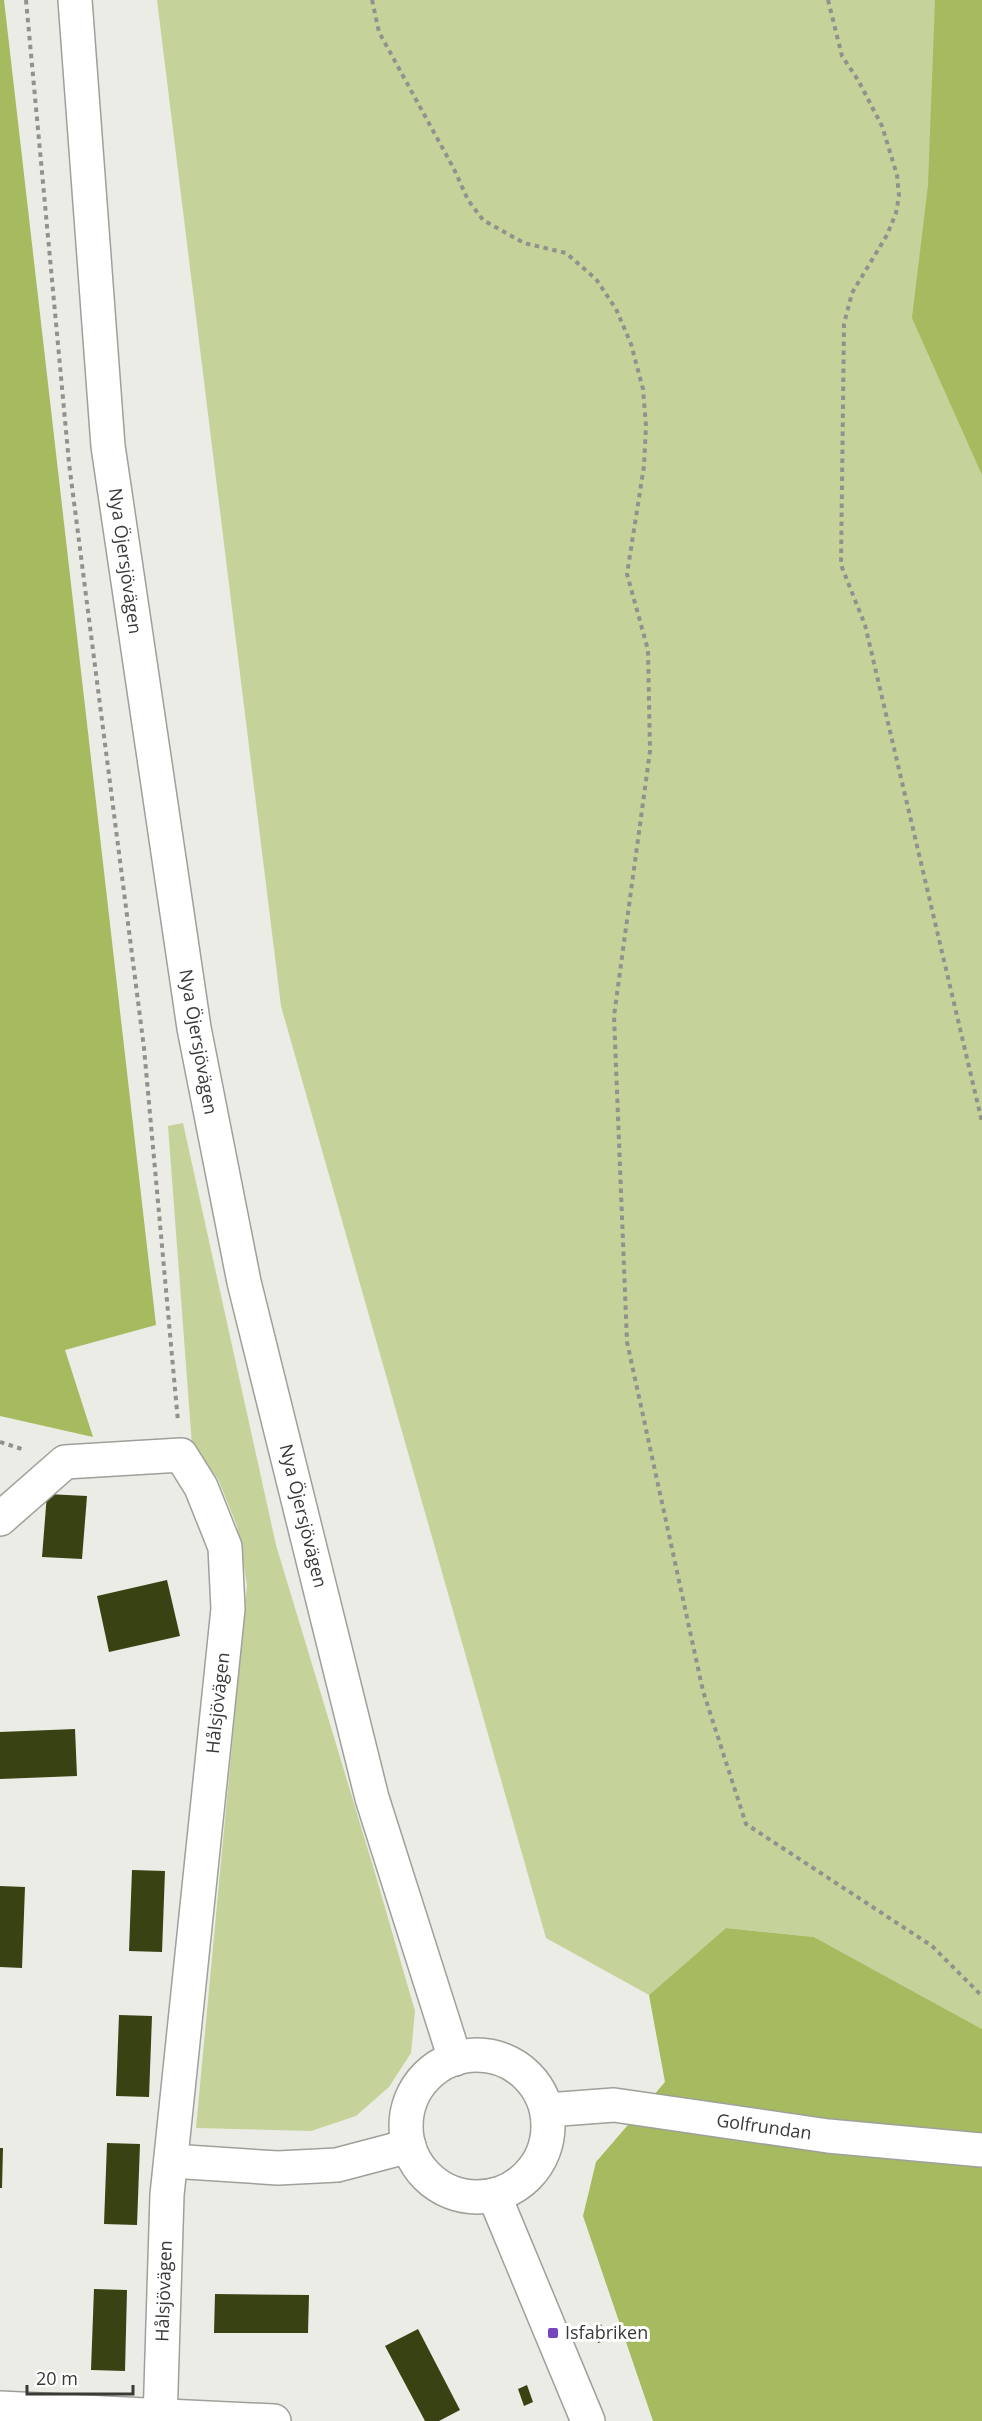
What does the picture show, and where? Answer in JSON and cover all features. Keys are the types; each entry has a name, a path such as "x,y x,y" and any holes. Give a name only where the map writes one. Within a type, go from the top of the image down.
{"street":[{"name":"Nya Öjersjövägen","path":"75,0 108,446 194,1028 244,1282 372,1798 455,2059"},
{"path":"0,1519 65,1462 181,1455"},
{"name":"Hålsjövägen","path":"160,2419 167,2195 228,1609 225,1547 201,1487 181,1455"},
{"path":"474,2055 494,2057 512,2064 528,2076 539,2092 546,2110 547,2137 538,2163 520,2184 494,2195 472,2197 452,2193 433,2182 418,2166 409,2146 406,2119 414,2093 431,2072 455,2059 474,2055"},
{"name":"Golfrundan","path":"546,2110 614,2105 828,2136 982,2150"},
{"path":"171,2162 278,2168 337,2165 409,2146"},
{"path":"494,2195 588,2421"},
{"path":"0,2408 160,2419 273,2421"}],"path":[{"path":"26,0 69,463 144,1048 181,1455"},
{"path":"372,0 379,32 454,169 468,200 483,220 524,243 566,254 596,279 616,309 631,344 643,389 646,426 644,465 627,574 648,650 650,751 614,1016 627,1341 703,1691 746,1824 932,1946 982,1996"},
{"path":"828,0 842,56 858,80 882,126 897,175 898,196 896,213 887,235 852,293 844,324 841,565 865,625 982,1122"}],"green space":[{"path":"0,0 4,0 156,1325 65,1350 93,1437 0,1416"},
{"path":"157,0 982,0 982,2029 814,1937 726,1928 649,1995 546,1938 281,1006"},
{"path":"935,0 982,0 982,475 912,318 928,185"},
{"path":"183,1123 276,1545 415,2011 411,2053 389,2087 356,2116 311,2131 196,2128 247,1585 237,1526 218,1479 192,1445 168,1126"},
{"path":"726,1928 814,1937 982,2029 982,2421 653,2421 583,2216 596,2162 665,2082 649,1995"}],"building":[{"path":"47,1494 87,1496 82,1559 42,1557"},
{"path":"167,1580 180,1636 109,1652 97,1596"},
{"path":"75,1729 77,1776 0,1779 0,1732"},
{"path":"132,1870 165,1871 162,1952 129,1951"},
{"path":"0,1886 25,1887 22,1968 0,1967"},
{"path":"119,2015 152,2016 149,2097 116,2096"},
{"path":"107,2143 140,2144 137,2225 104,2224"},
{"path":"0,2148 3,2148 2,2188 0,2188"},
{"path":"94,2289 127,2290 125,2371 91,2370"},
{"path":"215,2294 309,2295 308,2333 214,2333"},
{"path":"601,2324 607,2340 598,2343 592,2328"},
{"path":"418,2329 460,2410 439,2421 425,2421 385,2346"},
{"path":"527,2385 533,2402 524,2406 518,2389"}],"place":[{"name":"Isfabriken","path":"553,2333"}]}
